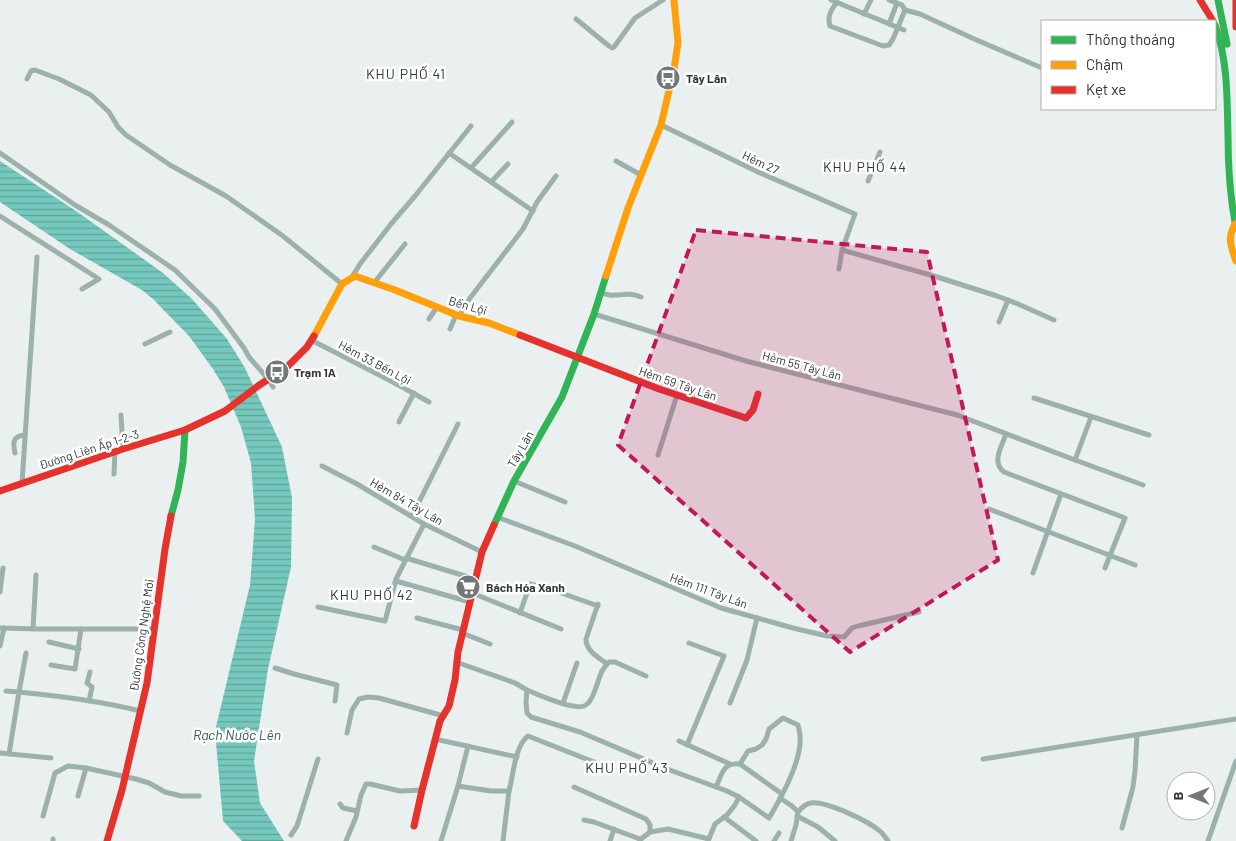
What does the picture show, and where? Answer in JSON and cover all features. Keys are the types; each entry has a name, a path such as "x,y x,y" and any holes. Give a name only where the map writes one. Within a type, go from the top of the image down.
{"main road":[{"name":"Tây Lân","path":"414,826 440,721 449,706 462,631 482,552 514,481 562,397 594,314 628,208 661,125 678,43 674,0"},
{"path":"1200,0 1212,20"},
{"path":"1218,0 1227,41 1229,177 1231,203 1236,226 1230,232 1229,238 1236,261"},
{"path":"1236,0 1236,27"},
{"path":"1216,30 1222,45 1227,72"},
{"path":"342,284 352,277"},
{"name":"Bến Lội","path":"352,277 374,283 458,316 489,323 577,358"},
{"name":"Đường Liên Ấp 1-2-3","path":"0,490 185,430 230,408 288,366 307,347 342,284"},
{"name":"Hẻm 59 Tây Lân","path":"577,358 746,418 751,414 758,394"},
{"name":"Đường Công Nghệ Mới","path":"108,841 147,683 165,549 183,462 185,430"}],"street":[{"path":"576,19 610,46 614,47 635,18 662,0"},
{"path":"864,14 871,0"},
{"path":"889,0 902,5 906,10 920,14 1041,68"},
{"path":"904,30 898,28 888,24 834,1 828,19 830,26 883,46 889,46 893,39 898,28 906,10"},
{"path":"888,24 897,3"},
{"path":"27,78 31,71 35,70 59,79 91,95 109,112 118,128 170,165 226,196 284,236 342,284"},
{"path":"471,168 512,122"},
{"name":"Hẻm 27","path":"661,125 758,172 855,214 842,250"},
{"path":"352,277 391,224 471,126"},
{"path":"868,181 880,152"},
{"path":"0,153 174,270 215,309 273,387"},
{"path":"449,153 533,211"},
{"path":"616,161 641,175"},
{"path":"491,182 508,164"},
{"path":"450,329 470,298 524,229 538,202 556,176"},
{"path":"0,216 99,279 82,289"},
{"path":"374,283 406,244"},
{"path":"839,270 842,250 934,276 1008,300 1054,320"},
{"path":"22,483 36,257"},
{"path":"601,293 612,296 632,294 641,297"},
{"path":"999,322 1008,300"},
{"path":"428,319 437,307"},
{"name":"Hẻm 55 Tây Lân","path":"594,314 746,361 957,415 1143,484"},
{"path":"145,344 170,332"},
{"name":"Hẻm 33 Bến Lội","path":"311,340 428,402"},
{"path":"399,422 414,393"},
{"path":"658,455 677,395"},
{"path":"1034,398 1148,435"},
{"path":"121,415 123,449"},
{"path":"1075,460 1091,417"},
{"path":"412,516 458,424"},
{"path":"1006,434 997,458 1000,469 1004,472 1125,518 1106,568"},
{"path":"14,453 13,442 15,438 19,435 25,435"},
{"path":"114,474 116,452"},
{"name":"Hẻm 84 Tây Lân","path":"322,466 357,484 424,524 482,552"},
{"path":"514,481 566,502"},
{"path":"1033,573 1061,494"},
{"path":"989,509 1134,565"},
{"name":"Hẻm 111 Tây Lân","path":"497,517 574,546 721,608 827,636 844,637 852,628 919,612"},
{"path":"318,607 385,622 396,580 424,524"},
{"path":"374,546 405,559 475,579"},
{"path":"0,592 3,568"},
{"path":"32,629 36,575"},
{"path":"396,580 470,602"},
{"path":"520,613 530,584 546,588"},
{"path":"553,590 598,605 586,644 590,650 607,664"},
{"path":"472,594 561,628"},
{"path":"417,618 462,631 490,644"},
{"path":"730,703 747,660 757,618"},
{"path":"0,646 2,628 154,629"},
{"path":"51,665 75,669 81,629"},
{"path":"49,642 79,649"},
{"path":"687,745 724,656 689,643"},
{"path":"9,754 26,653"},
{"path":"456,662 515,683 546,698 575,707 585,706 589,702 596,690 602,670 609,662 615,662 646,676"},
{"path":"563,703 577,663"},
{"path":"276,668 337,685 335,701"},
{"path":"89,701 92,687 87,683 90,672"},
{"path":"527,690 527,713 531,717 580,732 667,769 716,787 739,797 769,818 790,778 799,752 801,738 798,725 783,718 769,729 762,745 748,751 740,764"},
{"path":"6,691 89,701 140,711"},
{"path":"347,733 352,710 359,699 368,697 379,698 444,716"},
{"path":"983,759 1236,719"},
{"path":"1122,828 1133,788 1138,735"},
{"path":"503,841 509,791 517,757 520,746 528,736 609,768"},
{"path":"435,739 517,757"},
{"path":"679,741 730,764 740,764 781,796 798,814 818,827 834,841"},
{"path":"441,841 468,746"},
{"path":"0,753 51,758"},
{"path":"290,835 298,826 318,759"},
{"path":"1208,841 1236,761"},
{"path":"716,787 724,770 730,764"},
{"path":"43,816 55,773 68,766 136,779 165,792 181,796 199,796"},
{"path":"78,796 86,768"},
{"path":"346,841 366,784 400,791 422,790"},
{"path":"458,786 491,791 509,791"},
{"path":"574,787 646,819 650,825 650,832"},
{"path":"584,820 640,838 640,840 650,832 668,828 708,840 715,824 727,815 739,797"},
{"path":"791,841 798,814 804,805 812,802 825,805 870,824 881,832 888,841"},
{"path":"340,804 344,808 357,811"},
{"path":"724,817 756,841"},
{"path":"610,841 614,830"},
{"path":"774,841 779,833"}],"highlighted area":[{"path":"696,230 927,252 998,560 850,652 618,445"}],"water":[{"name":"Rạch Nước Lên","path":"0,161 76,211 163,273 192,299 227,339 245,368 282,447 292,498 291,567 268,669 254,761 260,803 284,841 242,841 223,821 215,731 250,585 255,519 251,463 241,427 224,387 213,369 189,336 153,299 142,290 70,249 0,202"}],"traffic: fast":[{"path":"1218,0 1227,44"},
{"path":"1216,28 1225,66 1229,171 1236,228"},
{"path":"494,525 514,481 562,397 594,314 606,276"},
{"path":"171,516 183,462 185,430"}],"traffic: slow":[{"path":"606,276 628,208 661,125 678,43 674,0"},
{"path":"1235,224 1230,238 1236,261"},
{"path":"314,336 342,284 355,276 459,316 489,323 520,335"}],"traffic: jam":[{"path":"1200,0 1212,20"},
{"path":"1236,0 1236,27"},
{"path":"520,335 659,389 746,418 753,410 758,394"},
{"path":"0,491 185,430 225,411 288,366 307,347 314,336"},
{"path":"107,841 122,790 147,683 171,516"},
{"path":"414,826 440,721 449,706 455,680 458,652 482,552 494,525"}],"place":[{"name":"Tây Lân","path":"668,78"},
{"name":"Trạm 1A","path":"277,372"},
{"name":"Bách Hóa Xanh","path":"468,587"}],"district":[{"name":"KHU PHỐ 41","path":"406,73"},
{"name":"KHU PHỐ 44","path":"865,166"},
{"name":"KHU PHỐ 42","path":"372,594"},
{"name":"KHU PHỐ 43","path":"627,767"}]}
